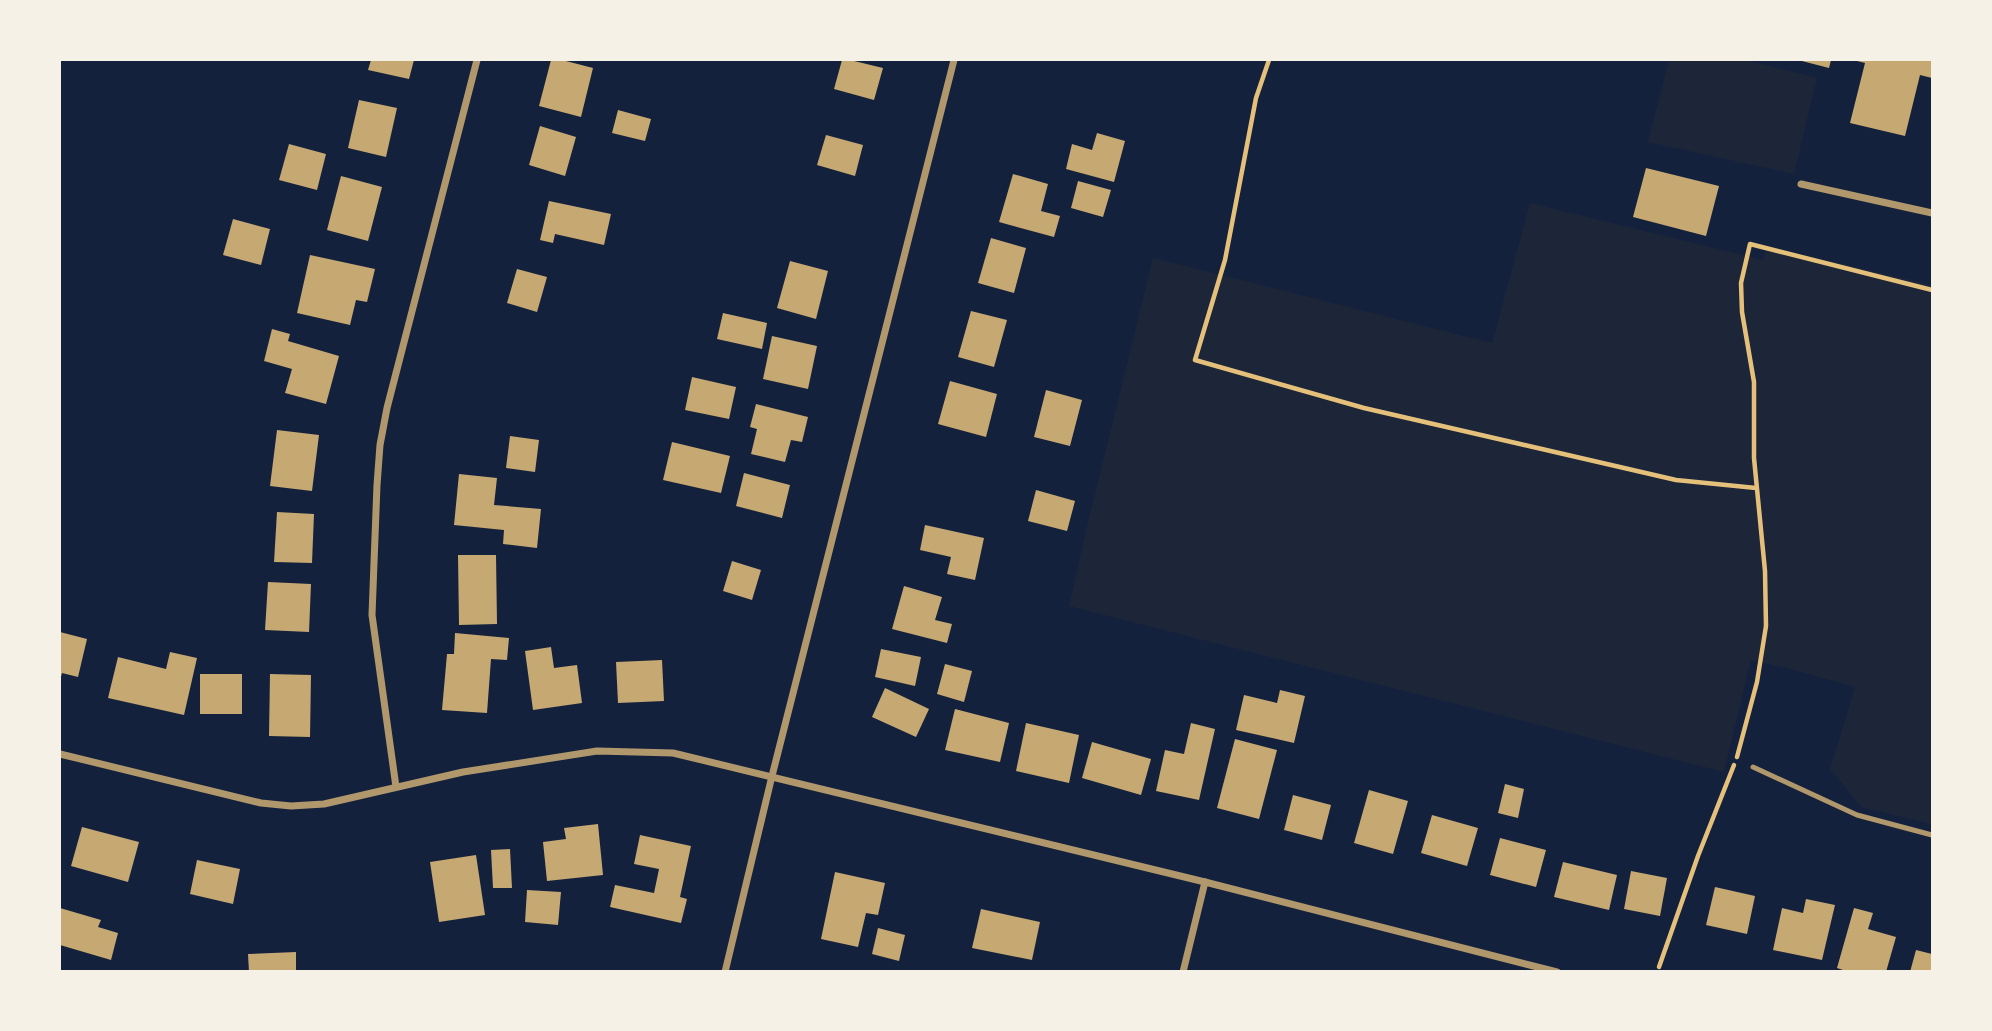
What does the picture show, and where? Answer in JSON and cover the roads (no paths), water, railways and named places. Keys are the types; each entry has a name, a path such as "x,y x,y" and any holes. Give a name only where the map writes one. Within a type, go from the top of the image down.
{"street":[{"path":"396,787 372,615 376,485 380,445 387,408 477,60"},
{"path":"725,971 954,60"},
{"path":"1801,184 1933,213"},
{"path":"60,754 261,803 291,806 324,804 463,772 597,751 673,753 1205,882 1557,971"},
{"path":"1183,971 1205,882"}],"lane":[{"path":"1753,767 1857,816 1933,835"}]}
